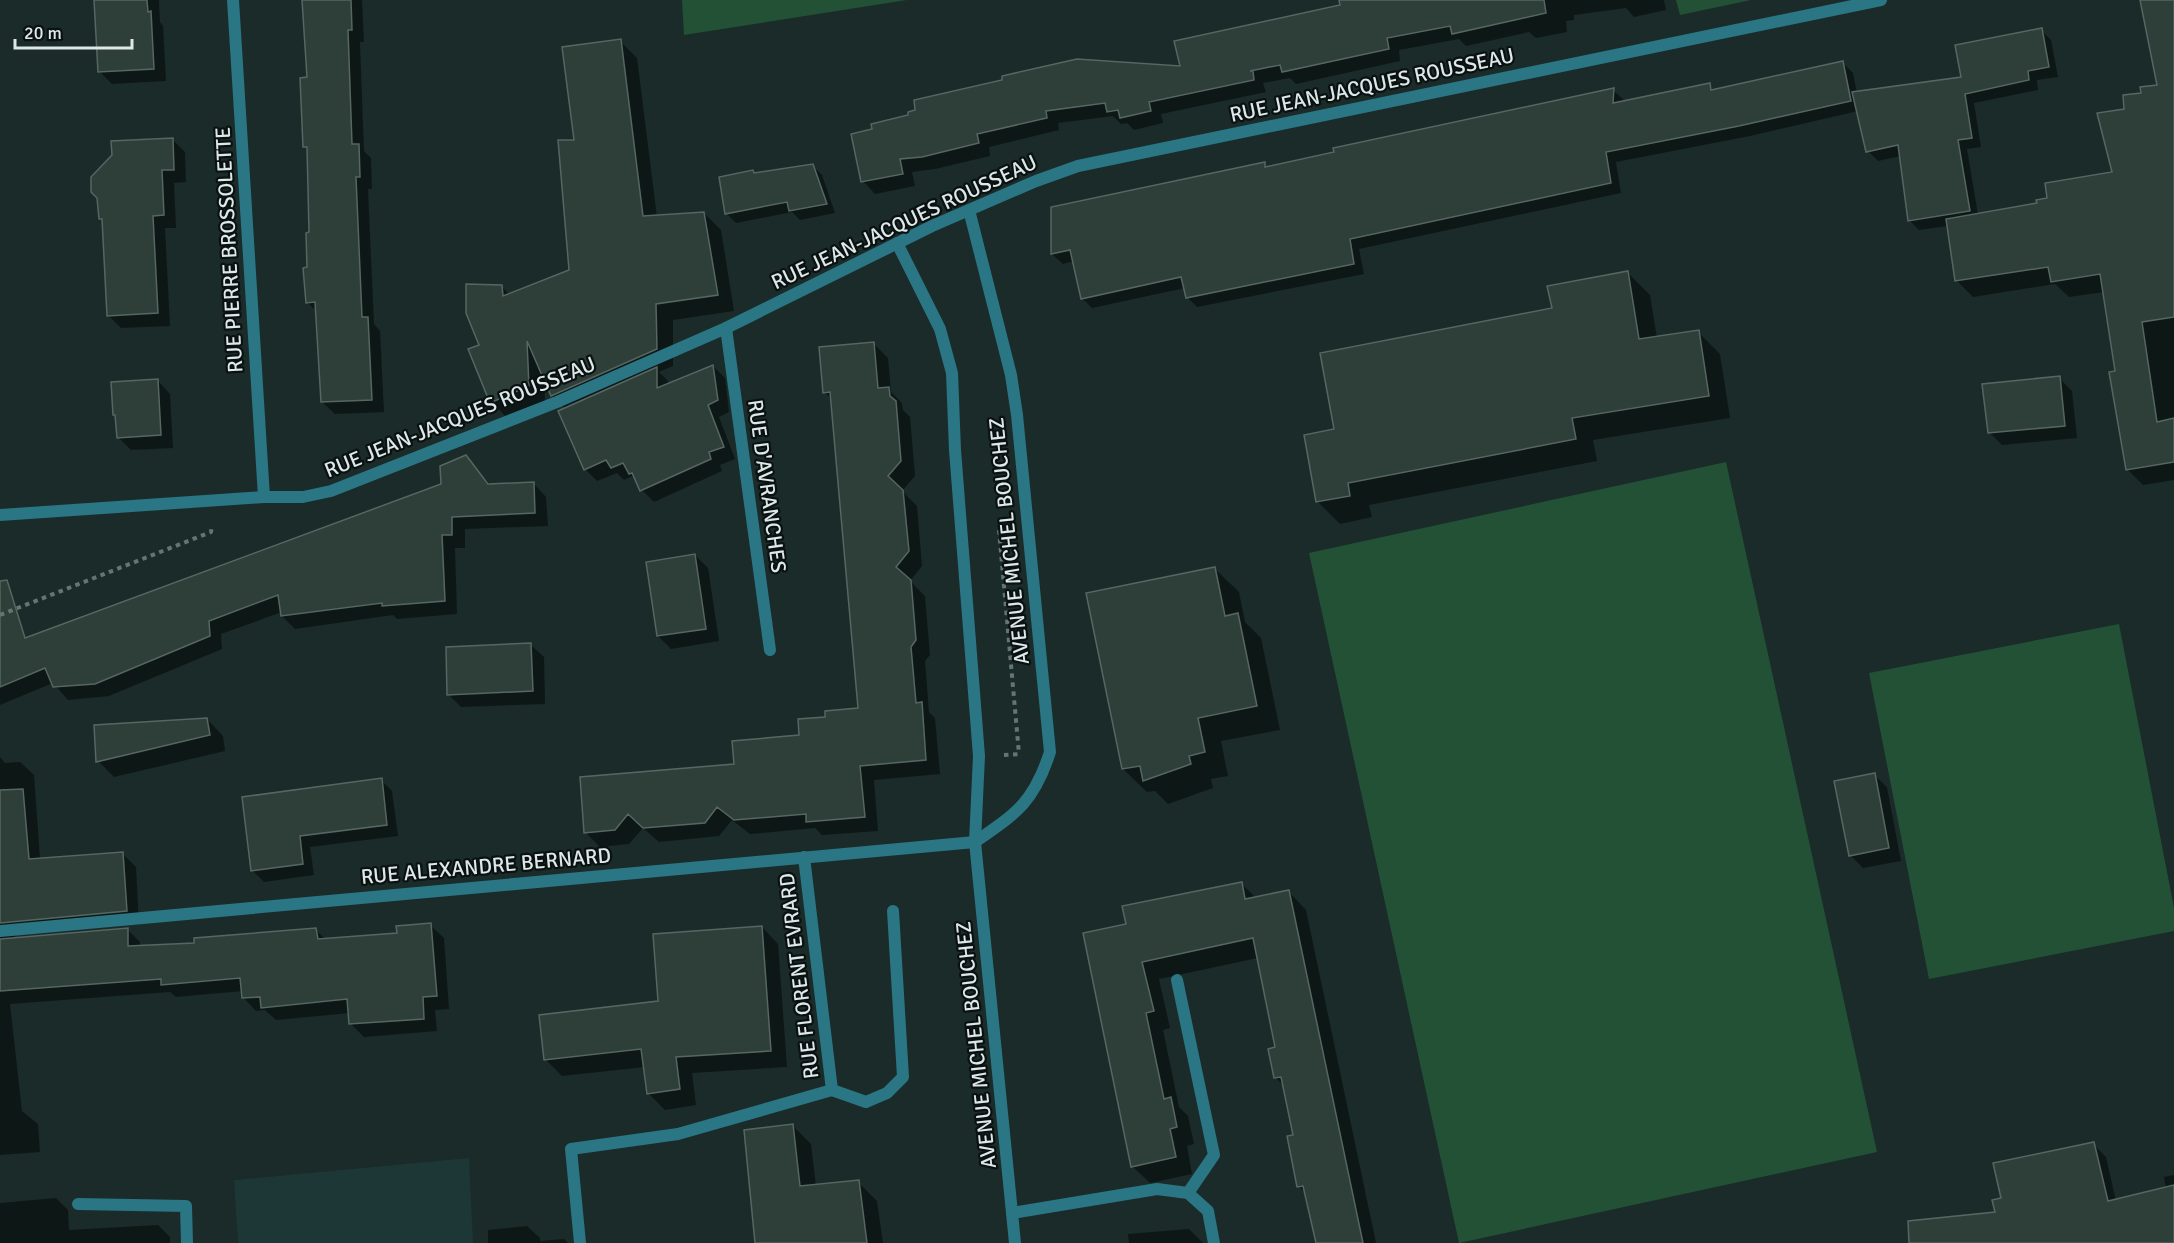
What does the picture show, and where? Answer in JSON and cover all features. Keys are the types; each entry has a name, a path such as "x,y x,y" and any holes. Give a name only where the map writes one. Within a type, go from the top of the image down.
{"street":[{"name":"RUE PIERRE BROSSOLETTE","path":"233,0 264,498"},
{"name":"RUE JEAN-JACQUES ROUSSEAU","path":"0,515 303,497 331,491 557,402 726,328 969,210 1036,181 1078,166 1881,0"},
{"name":"AVENUE MICHEL BOUCHEZ","path":"969,210 1011,375 1017,415 1050,752 1043,774 1033,793 1011,817 975,842"},
{"name":"AVENUE MICHEL BOUCHEZ","path":"897,243 940,329 952,373 955,450 979,756 975,842 1015,1243"},
{"name":"RUE D'AVRANCHES","path":"726,328 770,650"},
{"name":"RUE ALEXANDRE BERNARD","path":"0,931 975,842"},
{"name":"RUE FLORENT EVRARD","path":"804,857 832,1090"},
{"name":"RUE FLORENT EVRARD","path":"580,1243 571,1149 678,1134 832,1090 866,1102 887,1093 903,1077 893,911"},
{"path":"1177,980 1214,1155 1188,1192"},
{"path":"1012,1213 1157,1189 1188,1192 1208,1211 1214,1243"},
{"path":"78,1204 186,1206 187,1243"}],"path":[{"path":"0,615 211,532 213,501"},
{"path":"998,518 1019,754"},
{"path":"979,756 1050,752"}],"shaded area":[{"path":"469,1158 473,1243 238,1243 234,1180"}],"green space":[{"path":"682,0 907,0 684,35"},
{"path":"1676,0 1751,0 1680,15"},
{"path":"1726,462 1877,1152 1459,1243 1309,553"},
{"path":"2119,624 2174,908 2174,931 1929,979 1869,673"}],"building":[{"path":"94,0 147,0 148,12 151,11 154,69 98,72"},
{"path":"302,0 351,0 352,30 348,30 352,144 359,144 360,177 356,177 362,317 368,317 372,400 321,402 315,302 306,303 303,268 307,267 306,233 309,232 307,147 303,147 300,78 307,77"},
{"path":"1339,0 1544,0 1546,13 1452,34 1450,26 1387,38 1389,49 1282,72 1280,65 1250,71 1253,71 1254,80 1149,102 1151,111 1120,118 1118,110 1107,112 1105,103 1046,111 1047,118 977,134 979,143 922,157 900,159 903,174 861,182 851,134 872,129 871,124 908,115 908,112 915,110 914,100 1002,80 1002,76 1077,59 1180,66 1174,41 1340,5"},
{"path":"2140,0 2174,0 2174,317 2142,322 2157,422 2174,418 2174,462 2126,470 2109,372 2115,371 2100,274 2051,282 2048,267 1955,281 1946,219 2037,203 2036,200 2047,198 2045,183 2112,172 2097,113 2124,109 2123,95 2141,93 2140,87 2157,85"},
{"path":"2042,28 2049,67 2028,71 2029,80 1965,94 1972,138 1958,140 1970,211 1908,221 1898,145 1866,152 1852,92 1961,77 1955,45"},
{"path":"621,39 643,216 704,212 718,295 656,304 657,349 551,396 527,341 529,386 490,403 468,349 479,345 466,313 466,284 502,285 503,296 569,270 558,140 574,140 562,47"},
{"path":"1843,61 1851,101 1606,152 1611,183 1350,239 1354,264 1186,298 1181,277 1081,299 1070,250 1051,254 1051,207 1265,162 1265,167 1334,152 1333,148 1614,88 1613,103 1710,83 1711,90"},
{"path":"173,138 174,170 162,170 164,215 153,216 158,313 107,316 102,219 99,219 97,198 91,192 91,177 112,155 111,141"},
{"path":"813,164 827,204 789,211 787,202 725,214 719,177 753,170 754,173"},
{"path":"1628,271 1639,339 1699,330 1709,396 1572,418 1576,439 1348,483 1350,496 1316,502 1304,435 1334,429 1320,353 1552,308 1547,286"},
{"path":"874,342 878,388 889,387 890,396 896,401 901,461 888,476 903,490 909,551 896,567 911,580 916,640 911,647 916,703 922,702 926,760 860,766 865,817 806,822 806,814 734,820 717,807 705,823 643,828 628,814 615,830 584,833 580,777 734,764 732,741 799,735 798,719 825,717 825,711 858,708 830,392 823,393 819,347"},
{"path":"713,365 718,400 708,405 724,447 709,452 711,459 640,491 632,473 629,474 623,463 611,468 606,460 584,470 558,411 657,367 657,388"},
{"path":"2060,376 2065,426 1988,433 1982,384"},
{"path":"158,379 161,435 117,438 111,382"},
{"path":"466,455 488,484 534,482 535,513 452,517 452,535 442,535 445,601 382,606 382,603 281,616 278,595 209,621 210,636 95,684 53,687 45,668 0,687 0,581 7,580 25,638 441,484 440,466"},
{"path":"695,554 706,629 657,636 646,562"},
{"path":"1215,567 1225,616 1238,613 1257,706 1198,718 1205,752 1189,756 1191,764 1143,781 1140,766 1122,769 1086,593"},
{"path":"531,643 533,691 447,695 446,647"},
{"path":"207,718 210,735 96,762 94,725"},
{"path":"1875,773 1889,848 1849,856 1834,781"},
{"path":"382,778 387,825 300,836 303,864 251,871 242,797"},
{"path":"23,789 29,859 123,852 127,911 0,923 0,790"},
{"path":"1242,882 1245,899 1289,890 1363,1243 1316,1243 1303,1186 1297,1187 1287,1136 1293,1135 1281,1077 1274,1078 1268,1049 1275,1047 1253,938 1142,962 1154,1011 1146,1013 1164,1099 1171,1097 1177,1127 1170,1129 1176,1157 1131,1167 1083,933 1126,924 1122,906"},
{"path":"431,923 437,996 423,997 424,1019 349,1024 347,999 261,1008 260,997 242,998 240,978 161,985 161,979 0,991 0,939 128,928 128,946 194,943 194,938 316,928 318,939 397,933 396,926"},
{"path":"762,926 771,1051 676,1057 680,1089 647,1094 641,1049 544,1060 539,1015 658,1001 653,934"},
{"path":"793,1124 800,1186 859,1180 867,1243 755,1243 744,1130"},
{"path":"2094,1142 2108,1201 2174,1185 2174,1243 1909,1243 1908,1221 1995,1212 1992,1200 2001,1198 1993,1163"}]}
